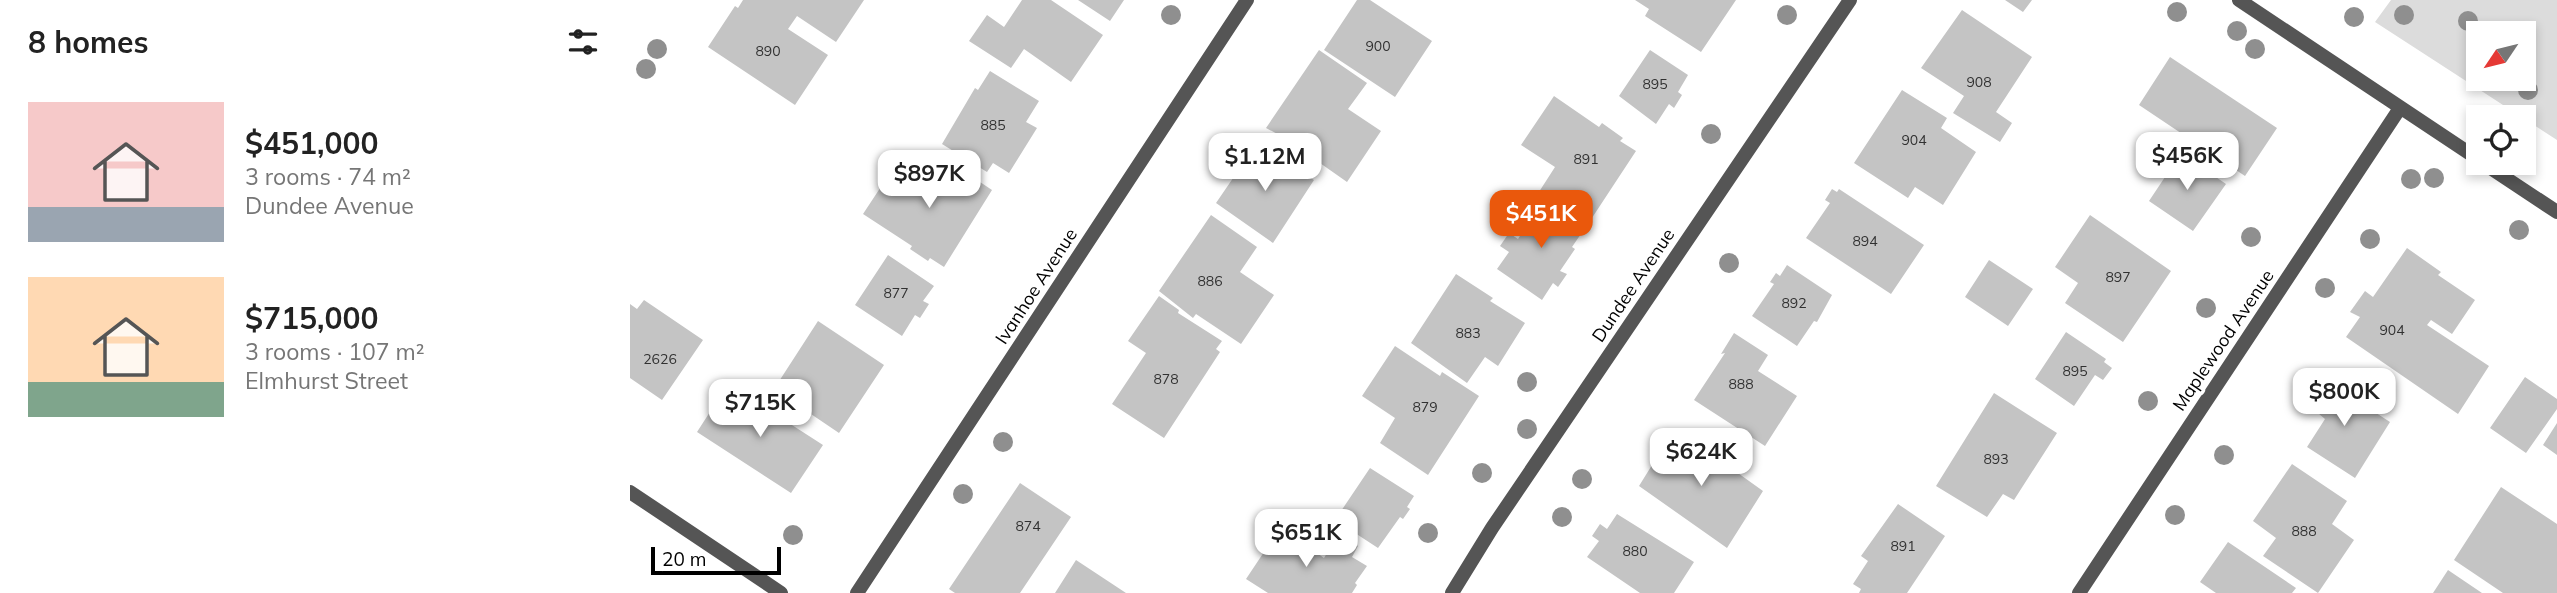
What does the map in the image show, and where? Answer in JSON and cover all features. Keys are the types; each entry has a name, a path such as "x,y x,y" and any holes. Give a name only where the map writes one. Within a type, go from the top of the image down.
{"street":[{"name":"Ivanhoe Avenue","path":"857,593 1247,0"},
{"name":"Dundee Avenue","path":"1451,593 1492,528 1850,0"},
{"path":"2239,0 2466,151"},
{"name":"Maplewood Avenue","path":"2079,593 2400,108"},
{"path":"2501,175 2557,212"},
{"path":"630,492 781,593"}],"shaded area":[{"path":"2391,0 2557,0 2557,140 2536,126 2536,105 2503,105 2481,91 2536,91 2536,21 2466,21 2466,81 2375,22"}],"building":[{"path":"743,0 864,0 836,42 797,16 788,29 828,55 795,105 708,47 735,6 738,8"},
{"path":"1022,0 1051,0 1103,35 1071,82 1024,49 1011,68 969,41 987,15 1004,27"},
{"path":"1078,0 1124,0 1110,21"},
{"path":"1357,0 1370,0 1432,41 1395,97 1324,50"},
{"path":"1635,0 1736,0 1701,52 1645,16 1649,9"},
{"path":"2005,0 2032,0 2023,12"},
{"path":"1962,10 2032,57 1996,112 2012,123 2000,142 1953,113 1964,96 1921,68"},
{"path":"1319,50 1367,83 1348,109 1381,131 1347,182 1300,149 1297,152 1280,141 1283,137 1266,128"},
{"path":"1650,50 1688,75 1678,92 1682,95 1674,108 1669,104 1656,124 1619,96"},
{"path":"2170,57 2277,128 2245,176 2139,105"},
{"path":"990,71 1039,101 1026,122 1037,128 1009,173 993,163 987,172 942,144 975,88 978,90"},
{"path":"1902,90 1947,118 1941,128 1976,152 1943,205 1915,187 1908,198 1854,163"},
{"path":"1554,96 1599,127 1602,123 1623,138 1620,141 1636,151 1586,227 1537,195 1555,167 1521,145"},
{"path":"1255,146 1314,180 1273,243 1216,203"},
{"path":"2181,153 2226,184 2193,231 2149,201"},
{"path":"950,162 992,190 944,267 930,258 928,261 910,249 912,246 863,214 896,164 933,188"},
{"path":"1832,189 1837,192 1839,189 1924,245 1891,294 1806,238 1830,203 1825,200"},
{"path":"1543,200 1585,228 1560,271 1567,274 1558,287 1553,283 1542,300 1497,269 1509,252 1500,246 1509,233 1518,239"},
{"path":"1211,215 1257,247 1240,272 1274,295 1241,344 1196,314 1193,318 1159,291"},
{"path":"2090,215 2171,271 2123,342 2065,303 2078,283 2055,267"},
{"path":"2407,248 2441,272 2438,275 2475,300 2452,334 2431,320 2427,325 2489,366 2458,414 2346,337 2360,317 2350,312 2365,291 2373,297"},
{"path":"888,255 934,286 923,301 929,304 920,318 915,315 902,336 855,305"},
{"path":"1989,260 2033,289 2008,326 1965,297"},
{"path":"1787,265 1832,295 1817,322 1814,321 1797,346 1752,316 1774,284 1770,282 1776,273 1780,276"},
{"path":"1456,274 1493,298 1490,301 1525,323 1498,366 1485,357 1467,383 1411,343"},
{"path":"1159,296 1179,310 1178,313 1222,341 1216,349 1220,352 1164,438 1112,404 1146,353 1128,341"},
{"path":"644,300 703,340 662,400 630,378 630,304 637,309"},
{"path":"818,321 884,365 839,433 774,389"},
{"path":"2066,332 2106,359 2104,362 2112,368 2103,380 2095,375 2074,406 2035,379"},
{"path":"1734,333 1768,355 1758,371 1797,396 1765,446 1694,400 1725,353 1721,354"},
{"path":"1395,346 1440,376 1442,372 1479,396 1428,475 1380,443 1395,418 1362,396"},
{"path":"2525,377 2557,399 2557,409 2526,453 2490,428"},
{"path":"2322,378 2390,422 2355,478 2307,447 2325,419 2305,402"},
{"path":"728,384 823,445 791,493 697,432"},
{"path":"1994,393 2057,433 2014,500 2003,494 1987,517 1936,486"},
{"path":"2557,423 2557,455 2543,445"},
{"path":"1675,428 1763,491 1727,548 1639,486"},
{"path":"2292,464 2347,501 2332,524 2354,540 2318,593 2263,556 2276,538 2253,521"},
{"path":"1370,468 1414,496 1407,507 1410,509 1403,519 1400,517 1378,548 1335,520"},
{"path":"1020,483 1071,517 1020,593 955,593 949,589"},
{"path":"2501,487 2557,524 2557,593 2503,593 2454,560"},
{"path":"1898,504 1945,536 1907,593 1859,593 1861,589 1853,584 1868,561 1861,556"},
{"path":"1617,514 1694,562 1674,593 1640,593 1587,557 1599,541 1592,536 1600,524 1607,529"},
{"path":"1278,531 1312,554 1314,551 1324,558 1333,543 1339,547 1345,537 1358,546 1352,557 1367,566 1355,583 1357,585 1352,593 1268,593 1246,579"},
{"path":"2228,542 2296,588 2292,593 2216,593 2200,582"},
{"path":"1076,560 1126,593 1055,593"},
{"path":"2448,570 2482,593 2433,593"}]}
